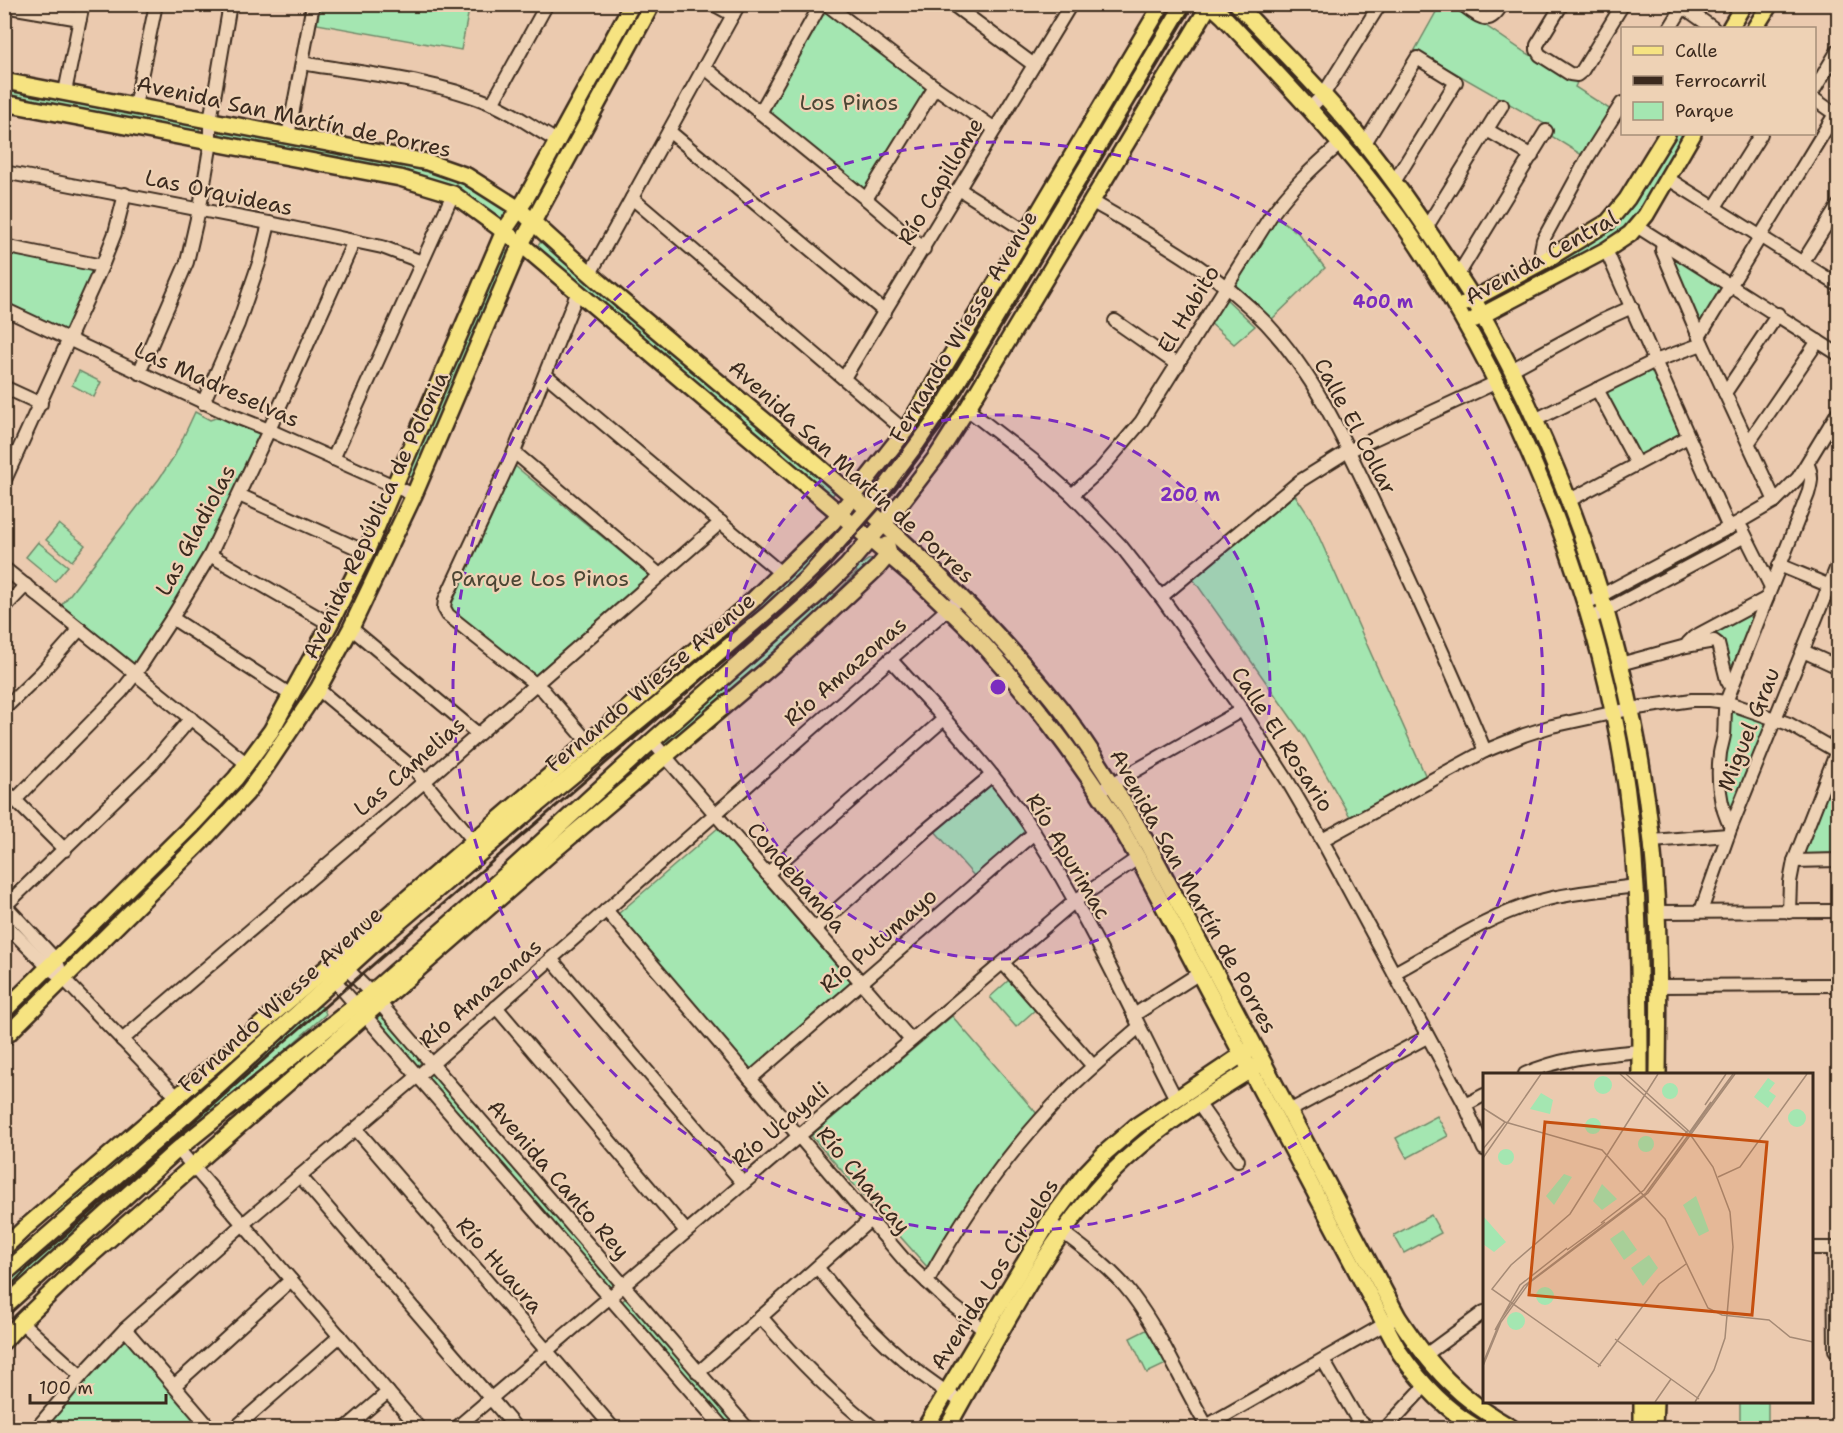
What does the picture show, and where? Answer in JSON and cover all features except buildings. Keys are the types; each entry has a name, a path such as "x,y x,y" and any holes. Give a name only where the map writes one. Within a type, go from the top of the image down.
{"main road":[{"name":"Avenida República de Polonia","path":"4,1011 191,826 247,764 271,731 330,624 366,552 504,231 557,141 632,4"},
{"name":"Avenida República de Polonia","path":"4,1038 203,840 246,794 318,689 351,628 414,495 521,244 652,4"},
{"name":"Fernando Wiesse Avenue","path":"4,1275 473,840 782,574 840,513 905,431 1027,232 1162,4"},
{"name":"Fernando Wiesse Avenue","path":"4,1248 176,1096 476,856 768,614 808,577 855,526 898,473 933,424 1184,4"},
{"name":"Fernando Wiesse Avenue","path":"375,998 652,741 818,594 847,566 871,538 937,456 967,410 1210,4"},
{"path":"1210,4 1232,9 1267,36 1365,142 1474,299 1535,420 1588,553 1620,664 1641,759 1652,841 1657,912 1658,1073"},
{"path":"1731,27 1744,4"},
{"path":"1756,27 1770,4"},
{"path":"1232,9 1254,49 1340,144 1397,216 1465,325 1497,382 1547,497 1590,620 1614,712 1626,786 1636,886 1641,975 1640,1073"},
{"path":"1254,49 1267,36"},
{"name":"Avenida San Martín de Porres","path":"4,81 427,162 447,168 489,188 519,208 532,222 883,523 961,597 1011,651 1059,708 1113,783 1255,1046 1256,1066 1325,1214 1384,1325 1414,1374 1472,1426"},
{"name":"Avenida San Martín de Porres","path":"4,103 400,178 453,194 521,244 871,538 972,633 1069,748 1099,792 1138,858 1241,1055 1256,1066 1289,1111 1398,1317 1424,1356 1439,1373 1476,1408 1512,1428"},
{"name":"Avenida Central","path":"1455,309 1544,261 1608,222 1627,199 1665,135"},
{"name":"Avenida Central","path":"1465,325 1606,250 1638,226 1692,135"},
{"path":"883,523 889,554"},
{"name":"Fernando Wiesse Avenue","path":"4,1307 178,1149 375,998 781,658 865,580 889,554"},
{"path":"904,568 916,555"},
{"name":"Fernando Wiesse Avenue","path":"4,1341 82,1263 193,1166 360,1010"},
{"name":"Avenida Los Ciruelos","path":"925,1428 1067,1196 1106,1152 1136,1126 1255,1046"},
{"name":"Avenida Los Ciruelos","path":"947,1428 997,1338 1063,1233 1101,1184 1149,1139 1198,1103 1256,1066"},
{"path":"1325,1214 1339,1206"},
{"path":"1365,1289 1379,1281"},
{"path":"1642,1403 1642,1428"},
{"path":"1654,1403 1654,1428"},
{"path":"1472,1426 1476,1408"}],"street":[{"path":"65,92 83,4"},
{"path":"135,106 156,4"},
{"path":"139,373 187,262 200,209 210,143 210,121 230,4"},
{"path":"288,136 313,4"},
{"path":"492,104 547,4"},
{"path":"591,272 736,10 713,4"},
{"path":"760,113 821,4"},
{"path":"826,4 935,87 995,129"},
{"path":"952,4 1034,65"},
{"path":"1310,109 1323,95 1380,4"},
{"path":"1461,4 1489,19 1495,16 1502,4"},
{"path":"1562,4 1537,45 1537,50 1540,55 1570,74 1577,75 1582,71 1623,4"},
{"name":"Río Capillome","path":"844,378 1070,5"},
{"path":"4,6 80,20"},
{"path":"1670,27 1681,6 1712,27"},
{"path":"1816,88 1839,50"},
{"path":"1365,142 1416,58 1456,82 1394,182"},
{"path":"302,63 459,92 492,104 557,141"},
{"path":"704,68 924,249"},
{"path":"866,199 935,87"},
{"path":"1535,420 1701,341 1760,236 1837,115 1816,100"},
{"path":"1426,228 1502,105"},
{"path":"1544,261 1541,250 1543,240 1588,157 1621,106"},
{"path":"1487,130 1532,156"},
{"path":"669,131 885,312"},
{"path":"1458,275 1546,131"},
{"path":"1714,207 1760,135"},
{"name":"El Habito","path":"1072,495 1120,449 1141,422 1289,190 1340,144"},
{"name":"Las Orquideas","path":"4,172 125,194 382,247 422,262"},
{"path":"1667,178 1839,285"},
{"path":"959,189 1027,232"},
{"path":"4,482 8,466 41,404 116,233 125,194"},
{"path":"333,459 453,194"},
{"path":"632,198 905,431"},
{"name":"Calle El Collar","path":"1091,201 1159,240 1226,286 1265,322 1312,381 1348,451 1450,666 1485,751"},
{"path":"1803,262 1839,206"},
{"path":"203,403 238,324 260,260 269,223"},
{"path":"1638,226 1839,354"},
{"name":"Las Gladiolas","path":"15,800 106,708 136,673 172,618 210,555 239,495 354,241"},
{"path":"1663,242 1662,250 1701,341 1775,501"},
{"path":"4,246 102,266"},
{"path":"1606,250 1688,436 1734,525 1745,536 1769,592"},
{"path":"578,291 514,452 444,608 448,615 544,691 588,742"},
{"path":"1511,370 1601,321 1632,307"},
{"name":"Las Madreselvas","path":"4,309 203,403 414,495"},
{"path":"1725,393 1778,314"},
{"path":"1115,321 1178,365"},
{"path":"1749,442 1818,340"},
{"path":"546,375 782,574"},
{"path":"1161,597 1300,481 1348,451 1497,382"},
{"path":"4,387 41,404"},
{"path":"1597,389 1637,464"},
{"name":"Calle El Rosario","path":"967,410 1034,461 1072,495 1121,546 1161,597 1242,710 1322,840 1465,1105 1483,1145"},
{"path":"1585,604 1775,501 1786,492 1808,465 1837,417"},
{"path":"1568,501 1688,436"},
{"path":"514,452 660,575"},
{"path":"1652,841 1730,831 1720,782 1720,755 1726,702 1812,481 1808,465"},
{"path":"239,495 366,552"},
{"name":"Las Camelias","path":"122,1040 425,781 721,522"},
{"path":"1590,620 1745,536"},
{"path":"210,555 330,624"},
{"name":"Miguel Grau","path":"1701,911 1730,831 1839,564"},
{"path":"1779,565 1830,586"},
{"path":"4,568 247,764"},
{"path":"4,608 26,585"},
{"path":"1686,646 1694,637 1769,592"},
{"name":"Río Amazonas","path":"37,1428 125,1329 243,1224 432,1064 961,597"},
{"path":"172,618 291,695"},
{"path":"351,628 478,734"},
{"path":"4,709 42,672 80,629"},
{"path":"1620,664 1714,641 1718,644 1727,680 1731,687"},
{"path":"1803,651 1839,667"},
{"name":"Río Apurimac","path":"890,659 992,775 1034,833 1075,901 1176,1099"},
{"path":"318,689 414,769 473,840"},
{"path":"1322,840 1485,751 1524,735 1552,726 1630,709 1692,700 1726,702 1776,719 1838,752 1794,861 1790,882 1789,912"},
{"path":"1099,792 1242,710"},
{"path":"176,1096 64,979 5,906 151,765 190,718"},
{"path":"767,874 944,719"},
{"name":"Condebamba","path":"652,741 911,1040"},
{"path":"815,929 992,775"},
{"path":"4,789 65,850"},
{"name":"Río Putumayo","path":"750,1079 1034,833"},
{"name":"Río Ucayali","path":"456,1428 1075,901 1138,858"},
{"path":"1794,861 1839,860"},
{"path":"1394,973 1518,909 1570,894 1636,886"},
{"name":"Río Chancay","path":"606,910 906,1262 984,1330"},
{"path":"1657,912 1839,911"},
{"path":"4,923 52,964"},
{"path":"551,959 743,1183"},
{"path":"1003,963 1093,1066"},
{"name":"Avenida Canto Rey","path":"336,969 375,998 747,1428"},
{"name":"Avenida Canto Rey","path":"336,969 360,1010 723,1428"},
{"path":"1134,1015 1198,974"},
{"path":"1659,986 1839,985"},
{"path":"496,1007 686,1231"},
{"path":"927,1282 961,1223 1000,1167 1044,1114 1093,1066 1139,1027"},
{"path":"1289,1111 1427,1037"},
{"path":"1528,1073 1577,1058 1640,1051"},
{"path":"1465,1105 1483,1096"},
{"path":"1198,1103 1238,1160"},
{"name":"Río Huaura","path":"356,1129 613,1428"},
{"path":"178,1149 419,1428"},
{"path":"300,1176 516,1428"},
{"path":"698,1373 870,1221"},
{"path":"1049,1222 1108,1268 1131,1294 1147,1317 1206,1428 1398,1317"},
{"path":"1813,1248 1837,1248 1835,1350"},
{"path":"818,1268 846,1304 886,1346 962,1402"},
{"path":"174,1386 291,1280"},
{"path":"1424,1356 1483,1313"},
{"path":"761,1317 813,1376 841,1403 874,1428"},
{"path":"21,1322 81,1376"},
{"path":"125,1329 210,1428"},
{"path":"235,1428 340,1336"},
{"path":"1323,1360 1357,1419 1368,1428"},
{"path":"1386,1428 1426,1385"},
{"path":"346,1428 388,1392"}],"green space":[{"path":"321,4 470,5 461,50 317,24"},
{"path":"637,5 647,5 538,204 530,199"},
{"path":"1440,5 1455,5 1523,51 1578,80 1575,87 1611,110 1585,157 1548,134 1550,127 1415,50"},
{"name":"Los Pinos","path":"824,10 927,88 864,192 767,113"},
{"path":"1237,13 1308,88 1306,92 1304,93 1232,18"},
{"path":"4,87 200,125 198,136 5,100"},
{"path":"1330,112 1410,216 1457,287 1463,298 1461,301 1415,231 1324,117"},
{"path":"223,129 441,172 505,205 511,215 502,222 474,204 219,140 218,135"},
{"path":"1673,135 1684,135 1632,221 1620,236 1500,304 1495,295 1604,234 1624,214"},
{"path":"1277,217 1298,233 1325,268 1272,319 1232,284"},
{"path":"542,240 837,489 830,499 535,250"},
{"path":"501,248 510,253 412,478 404,474"},
{"path":"5,251 97,270 69,334 5,304"},
{"path":"1667,251 1726,284 1700,326"},
{"path":"1224,297 1255,326 1234,344 1208,321"},
{"path":"1480,327 1518,391 1597,594 1590,598 1546,470 1517,404 1480,333"},
{"path":"1652,364 1683,435 1638,458 1602,390"},
{"path":"79,371 101,382 94,397 72,385"},
{"path":"195,412 210,420 224,415 264,432 187,582 135,668 61,606 159,479 175,455"},
{"name":"Parque Los Pinos","path":"515,466 648,574 534,676 450,608"},
{"path":"1295,495 1311,519 1426,777 1352,820 1304,736 1193,579"},
{"path":"839,523 846,529 786,590 534,797 764,600"},
{"path":"59,524 85,545 72,561 46,540"},
{"path":"38,542 68,566 55,581 26,557"},
{"path":"871,559 875,561 873,566 669,750 662,742 819,604 832,593 835,594 857,572 855,569"},
{"path":"1762,602 1729,678 1719,643 1699,636"},
{"path":"962,607 1014,660 1105,778 1098,783 957,612"},
{"path":"1725,707 1768,721 1729,814 1724,774"},
{"path":"1628,719 1649,877 1643,878 1621,720"},
{"path":"1838,756 1838,858 1799,858"},
{"path":"991,782 1026,832 975,877 934,830"},
{"path":"718,828 851,982 751,1070 618,914"},
{"path":"1650,883 1652,1073 1646,1073 1642,885"},
{"path":"1009,980 1035,1010 1016,1027 990,997"},
{"path":"317,1005 323,1007 326,1014 167,1155 158,1145"},
{"path":"382,1014 422,1061 419,1065 414,1065 378,1023 378,1016"},
{"path":"952,1016 1039,1116 929,1269 811,1136"},
{"path":"1235,1068 1237,1070 1066,1217 1059,1211 1081,1185 1153,1119"},
{"path":"430,1072 433,1072 616,1284 609,1290 426,1079"},
{"path":"1437,1116 1448,1136 1407,1158 1396,1138"},
{"path":"135,1138 142,1147 61,1215 56,1211"},
{"path":"147,1153 157,1164 5,1301 5,1280"},
{"path":"1431,1215 1441,1233 1404,1253 1394,1235"},
{"path":"626,1298 742,1428 726,1428 621,1302"},
{"path":"1400,1327 1501,1428 1485,1428 1466,1415 1419,1369 1393,1331"},
{"path":"125,1329 209,1428 37,1428"},
{"path":"1148,1329 1166,1364 1147,1373 1130,1338"},
{"path":"1740,1403 1768,1403 1768,1428 1740,1428"}],"railway":[{"path":"4,1293 28,1268 285,1041 781,611 832,562 881,506 923,450 962,392 1193,4"}]}
